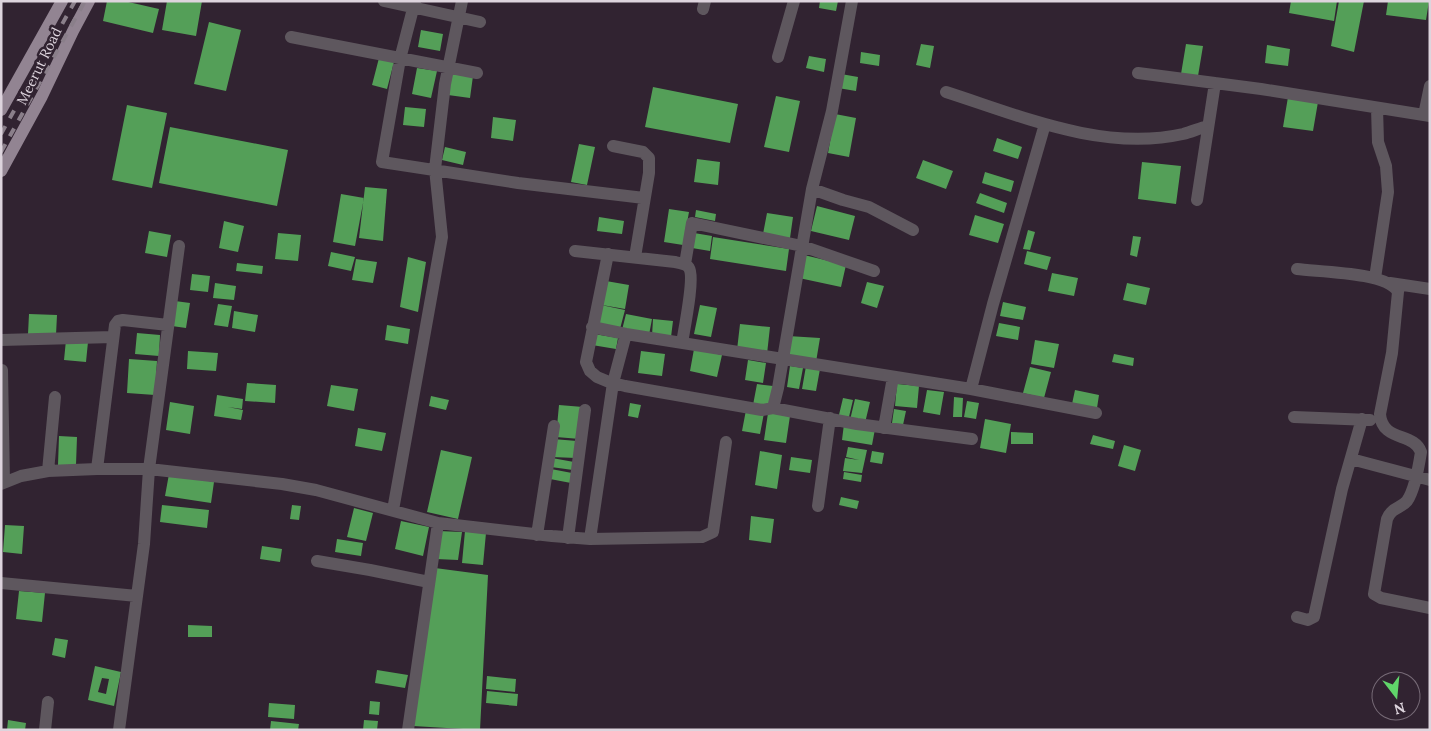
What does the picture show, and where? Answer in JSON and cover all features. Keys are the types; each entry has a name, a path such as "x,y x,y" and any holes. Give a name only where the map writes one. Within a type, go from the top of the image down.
{"main road":[{"name":"Meerut Road","path":"1,110 62,1"},
{"name":"Meerut Road","path":"1,171 42,96 72,31 89,1"}],"street":[{"path":"384,1 414,4 480,22"},
{"path":"392,510 442,237 435,169 448,68 462,1"},
{"path":"778,57 794,1"},
{"path":"773,408 812,189 832,111 852,1"},
{"path":"414,4 400,59 382,162 518,183 644,198"},
{"path":"290,38 476,73"},
{"path":"1138,73 1427,116 1430,86"},
{"path":"1197,200 1215,83"},
{"path":"946,92 1045,124 1088,134 1128,139 1183,134 1208,126"},
{"path":"1375,278 1388,192 1386,166 1378,142 1377,108"},
{"path":"971,389 993,304 1045,124"},
{"path":"613,146 643,152 649,158 649,173 635,257"},
{"path":"812,189 869,207 913,230"},
{"path":"685,264 692,223 802,246 874,271"},
{"path":"120,730 144,544 149,469 179,246"},
{"path":"575,251 685,264 689,268 691,280 682,343"},
{"path":"608,254 586,362 590,371 597,377 613,383 762,410 773,408 884,428 972,439"},
{"path":"1297,269 1375,278 1390,283 1430,289"},
{"path":"1390,283 1398,292 1398,299 1392,353 1380,420 1384,428 1420,448 1421,452 1416,476 1407,501 1391,511 1387,519 1374,594 1381,598 1430,608"},
{"path":"97,469 115,325 118,321 123,320 168,325"},
{"path":"592,327 971,389 1096,414"},
{"path":"590,539 613,383 626,334"},
{"path":"1,340 113,337"},
{"path":"2,370 3,483 21,476 48,471 149,469 316,490 438,523 568,538 702,537 712,532 726,442"},
{"path":"884,428 893,377"},
{"path":"48,471 55,397"},
{"path":"568,538 585,410"},
{"path":"818,506 830,418"},
{"path":"1294,418 1380,420"},
{"path":"1298,617 1308,620 1314,617 1342,489 1362,420"},
{"path":"538,535 554,426"},
{"path":"1351,459 1430,480"},
{"path":"408,730 438,523"},
{"path":"317,561 429,582"},
{"path":"1,583 137,596"},
{"path":"45,730 48,702"}],"building":[{"path":"107,1 124,1 159,9 153,33 103,21"},
{"path":"167,1 202,1 196,36 162,30"},
{"path":"820,1 838,1 836,11 819,8"},
{"path":"1291,1 1337,1 1334,21 1289,13"},
{"path":"1339,1 1364,1 1354,52 1331,46"},
{"path":"1388,1 1429,1 1426,20 1386,15"},
{"path":"209,22 241,30 226,91 194,84"},
{"path":"421,30 443,34 440,51 418,47"},
{"path":"921,44 934,46 930,68 916,65"},
{"path":"1186,44 1203,46 1198,76 1181,74"},
{"path":"1267,45 1290,49 1288,66 1265,63"},
{"path":"861,52 880,55 879,66 860,63"},
{"path":"809,56 826,59 824,72 806,68"},
{"path":"379,58 394,62 387,89 372,85"},
{"path":"417,68 437,71 431,98 412,94"},
{"path":"451,73 473,76 470,98 448,95"},
{"path":"841,74 858,77 856,91 838,88"},
{"path":"653,87 738,104 730,143 645,127"},
{"path":"776,96 800,101 789,152 764,147"},
{"path":"1288,97 1318,102 1313,131 1283,127"},
{"path":"127,105 167,113 152,188 112,180"},
{"path":"405,107 426,109 424,127 403,125"},
{"path":"835,114 856,118 849,157 828,153"},
{"path":"493,117 516,120 513,141 491,138"},
{"path":"170,127 288,150 277,206 159,183"},
{"path":"997,138 1022,147 1018,159 993,151"},
{"path":"579,144 595,147 587,185 571,182"},
{"path":"445,147 466,152 463,165 442,160"},
{"path":"697,159 720,162 718,185 694,182"},
{"path":"923,160 953,171 946,189 916,178"},
{"path":"1142,162 1181,166 1176,204 1138,199"},
{"path":"985,172 1014,181 1011,192 982,183"},
{"path":"365,187 387,189 383,241 359,238"},
{"path":"980,193 1007,203 1004,213 976,203"},
{"path":"341,194 364,198 355,246 333,242"},
{"path":"817,206 855,216 849,240 811,231"},
{"path":"669,209 689,212 683,245 664,242"},
{"path":"696,210 716,214 715,221 695,217"},
{"path":"767,213 793,217 790,238 763,234"},
{"path":"975,215 1004,224 998,243 969,235"},
{"path":"599,217 624,221 622,234 597,231"},
{"path":"224,221 244,226 238,252 219,248"},
{"path":"1028,230 1035,232 1030,250 1023,249"},
{"path":"149,231 171,235 167,257 145,253"},
{"path":"278,233 301,235 298,261 275,259"},
{"path":"694,233 712,236 710,251 692,248"},
{"path":"1133,236 1141,237 1137,257 1130,255"},
{"path":"713,237 789,249 786,271 710,259"},
{"path":"1027,251 1051,257 1047,270 1024,264"},
{"path":"331,252 355,257 351,271 328,266"},
{"path":"804,255 846,265 841,287 799,278"},
{"path":"408,257 426,262 418,312 400,307"},
{"path":"356,259 377,262 373,283 352,280"},
{"path":"237,263 263,266 262,274 236,271"},
{"path":"1052,273 1078,278 1074,296 1048,291"},
{"path":"192,274 210,276 208,292 190,290"},
{"path":"606,281 629,285 625,309 602,305"},
{"path":"867,282 884,286 877,308 861,303"},
{"path":"215,283 236,286 234,300 213,298"},
{"path":"1127,283 1150,288 1146,305 1123,300"},
{"path":"175,301 190,303 186,328 172,326"},
{"path":"1003,302 1026,307 1023,320 1000,316"},
{"path":"218,304 232,306 228,327 214,325"},
{"path":"601,305 625,310 620,329 596,324"},
{"path":"700,305 717,308 711,337 694,334"},
{"path":"234,311 258,315 255,332 232,328"},
{"path":"29,314 57,315 56,335 28,334"},
{"path":"626,314 652,319 649,335 622,330"},
{"path":"653,319 673,321 671,337 652,336"},
{"path":"999,323 1020,327 1018,340 996,336"},
{"path":"740,324 770,327 767,354 737,350"},
{"path":"387,325 410,329 408,344 385,340"},
{"path":"137,333 160,335 159,356 135,354"},
{"path":"594,334 618,338 616,349 592,345"},
{"path":"788,336 820,338 816,362 783,356"},
{"path":"66,340 88,342 86,362 64,360"},
{"path":"1035,340 1059,344 1054,368 1031,364"},
{"path":"694,349 722,355 717,377 690,371"},
{"path":"188,351 218,353 216,371 187,369"},
{"path":"641,351 665,354 662,376 638,373"},
{"path":"1114,354 1134,358 1133,366 1112,362"},
{"path":"129,359 157,361 155,395 127,393"},
{"path":"748,360 766,363 763,383 745,380"},
{"path":"790,366 803,368 799,389 787,387"},
{"path":"806,366 820,369 816,391 802,389"},
{"path":"1030,367 1051,372 1044,398 1023,393"},
{"path":"247,383 276,385 275,403 245,401"},
{"path":"757,384 773,386 770,408 753,405"},
{"path":"897,384 919,386 917,408 895,406"},
{"path":"331,385 358,389 354,411 327,406"},
{"path":"927,390 944,392 940,415 923,412"},
{"path":"1075,390 1099,395 1097,408 1072,404"},
{"path":"217,395 243,399 242,409 228,407 243,410 241,420 214,416"},
{"path":"431,396 449,400 446,410 429,406"},
{"path":"954,397 963,398 962,417 953,417"},
{"path":"843,398 853,400 848,421 838,419"},
{"path":"855,399 870,402 865,423 850,420"},
{"path":"967,401 979,403 976,419 964,417"},
{"path":"170,402 194,406 190,434 166,430"},
{"path":"630,403 641,405 638,418 628,416"},
{"path":"559,405 583,407 580,439 556,437"},
{"path":"894,409 906,411 903,425 892,423"},
{"path":"746,410 764,413 760,434 742,431"},
{"path":"768,413 790,416 786,443 764,440"},
{"path":"985,419 1011,424 1006,453 980,448"},
{"path":"844,424 875,429 872,445 842,440"},
{"path":"358,428 386,433 382,451 355,446"},
{"path":"1011,432 1033,433 1033,444 1011,444"},
{"path":"1093,435 1115,441 1113,449 1090,444"},
{"path":"59,436 77,437 76,465 58,465"},
{"path":"553,439 577,441 576,458 552,457"},
{"path":"1124,445 1141,450 1135,471 1118,466"},
{"path":"848,447 867,450 862,473 843,471 845,458 859,460 846,457"},
{"path":"441,450 472,457 458,519 427,512"},
{"path":"760,451 782,455 777,489 755,485"},
{"path":"872,451 884,453 882,464 870,462"},
{"path":"791,457 812,460 810,473 789,470"},
{"path":"552,458 574,462 573,470 551,467"},
{"path":"551,469 572,473 571,483 550,479"},
{"path":"844,472 862,475 861,482 843,479"},
{"path":"169,474 214,482 211,503 165,496"},
{"path":"841,497 859,501 857,509 839,505"},
{"path":"162,505 209,510 207,528 160,522"},
{"path":"292,505 301,506 299,520 290,519"},
{"path":"354,508 373,513 366,541 347,537"},
{"path":"751,516 774,519 771,543 749,540"},
{"path":"401,521 429,527 423,556 395,549"},
{"path":"5,525 24,526 22,554 3,552"},
{"path":"438,531 462,532 458,560 436,559"},
{"path":"465,531 486,533 483,565 462,563"},
{"path":"337,539 363,543 361,556 335,552"},
{"path":"262,546 282,549 280,562 260,559"},
{"path":"435,568 488,575 480,730 413,726"},
{"path":"19,591 45,593 42,622 16,619"},
{"path":"188,625 212,626 212,637 188,637"},
{"path":"55,638 68,640 65,658 52,655"},
{"path":"95,666 121,672 114,706 88,700","holes":["102,678 109,679 106,694 98,692"]},
{"path":"377,670 408,675 405,688 375,683"},
{"path":"487,676 516,679 515,692 486,689"},
{"path":"487,691 518,694 517,706 486,703"},
{"path":"370,701 380,702 379,715 369,714"},
{"path":"269,703 295,705 294,719 268,717"},
{"path":"8,720 26,723 25,730 7,730"},
{"path":"364,720 378,721 377,730 363,730"},
{"path":"271,721 299,724 298,730 270,730"}],"railway":[{"path":"1,134 75,1"},
{"path":"1,152 85,1"}]}
